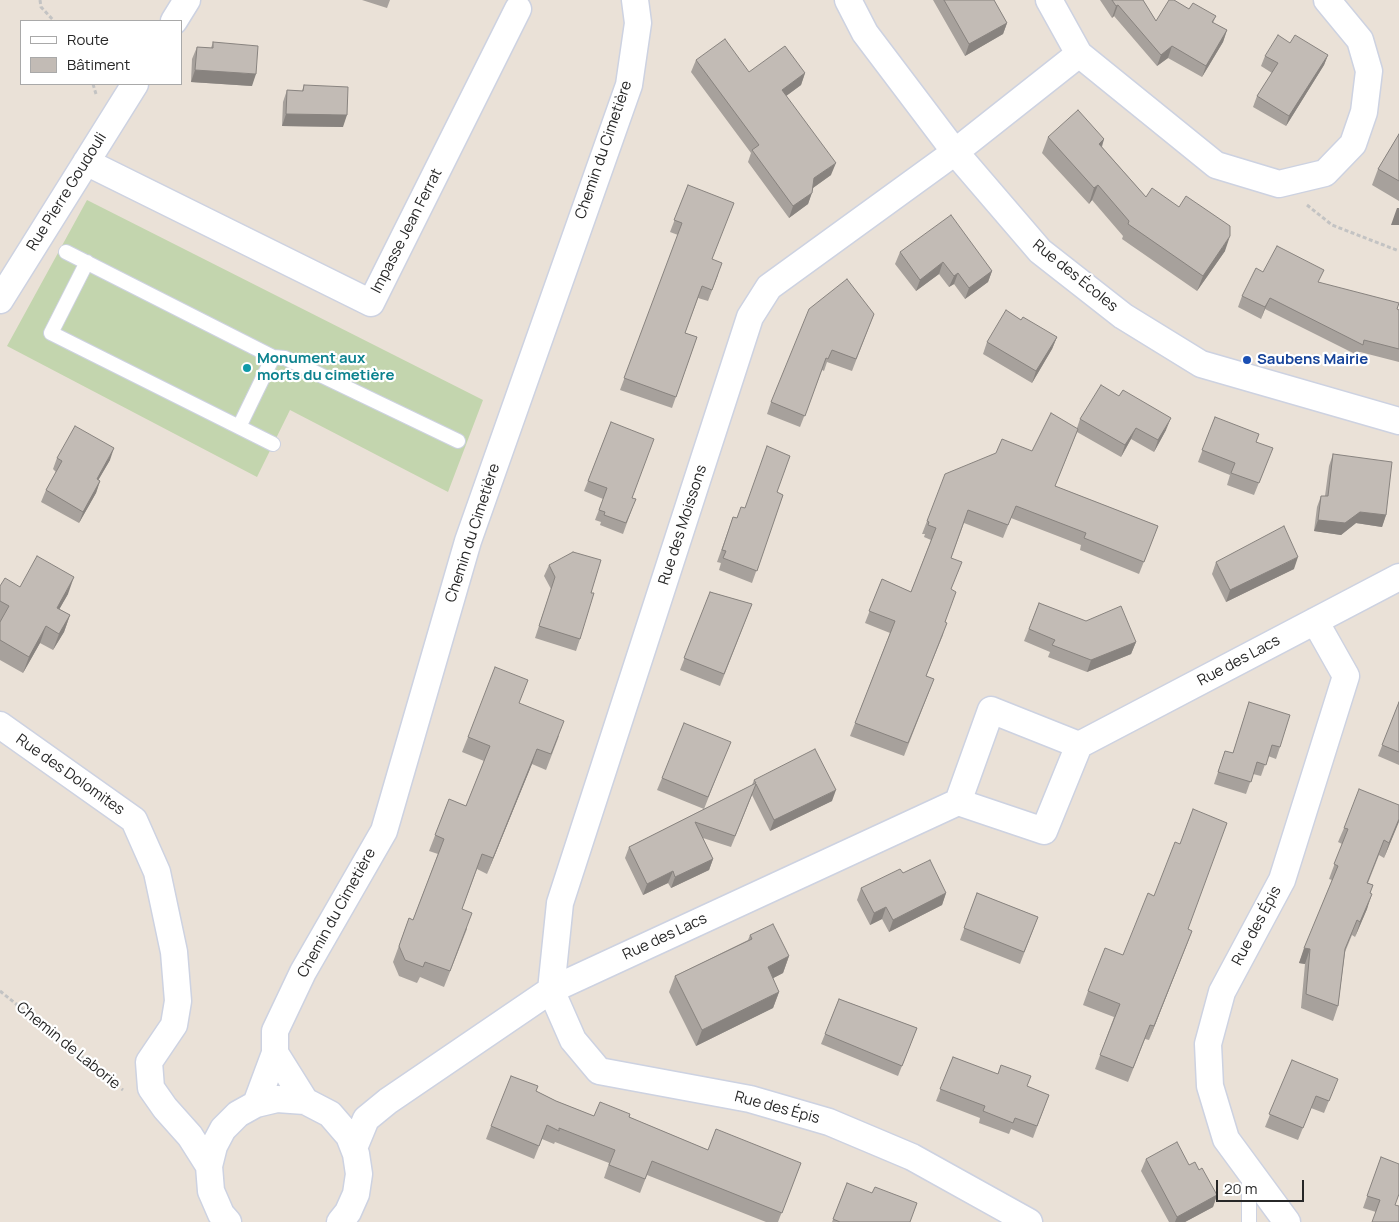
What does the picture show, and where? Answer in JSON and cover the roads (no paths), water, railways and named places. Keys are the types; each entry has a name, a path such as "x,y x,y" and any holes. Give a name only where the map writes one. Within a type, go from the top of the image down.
{"street":[{"path":"175,20 187,0"},
{"name":"Chemin du Cimetière","path":"256,1104 275,1052 275,1031 303,972 384,831 468,541 628,85 638,23 635,0"},
{"name":"Rue des Écoles","path":"848,0 865,33 955,152 1040,251 1123,316 1200,364 1399,422"},
{"path":"1049,0 1079,54 1216,165 1279,184 1325,173 1353,144 1364,112 1369,71 1360,40 1327,0"},
{"name":"Impasse Jean Ferrat","path":"86,162 371,303 518,10"},
{"name":"Rue des Moissons","path":"551,990 560,903 750,317 769,287 955,152 1079,54"},
{"name":"Rue Pierre Goudouli","path":"0,300 134,85"},
{"name":"Rue des Lacs","path":"1079,745 1399,577"},
{"name":"Rue des Épis","path":"1287,1222 1226,1139 1210,1086 1208,1044 1222,992 1282,880 1346,676 1315,621"},
{"path":"990,710 1079,745 1044,831 958,802 990,710"},
{"name":"Rue des Dolomites","path":"0,725 134,820 157,872 174,952 178,1001 174,1025 148,1062 152,1088 165,1108 190,1136 209,1166"},
{"name":"Rue des Lacs","path":"354,1148 366,1119 388,1101 551,990 958,802"},
{"name":"Rue des Épis","path":"551,990 574,1040 599,1071 750,1099 829,1122 912,1157 1029,1222"},
{"path":"275,1052 305,1101"},
{"path":"228,1222 221,1214 211,1191 209,1166 214,1146 223,1129 238,1114 256,1104 277,1099 305,1101 332,1117 349,1136 354,1148 359,1174 352,1215"},
{"name":"Rue des Lacs","path":"332,1117 360,1114 388,1101"},
{"name":"Rue des Dolomites","path":"165,1108 189,1122 223,1129"}],"lane":[{"path":"66,252 273,357 285,358 458,441"},
{"path":"87,262 51,333 273,444"},
{"path":"239,427 273,357"},
{"path":"1249,1168 1249,1222"}],"place":[{"name":"Saubens Mairie","path":"1247,360"},
{"name":"Monument aux morts du cimetière","path":"247,368"}]}
